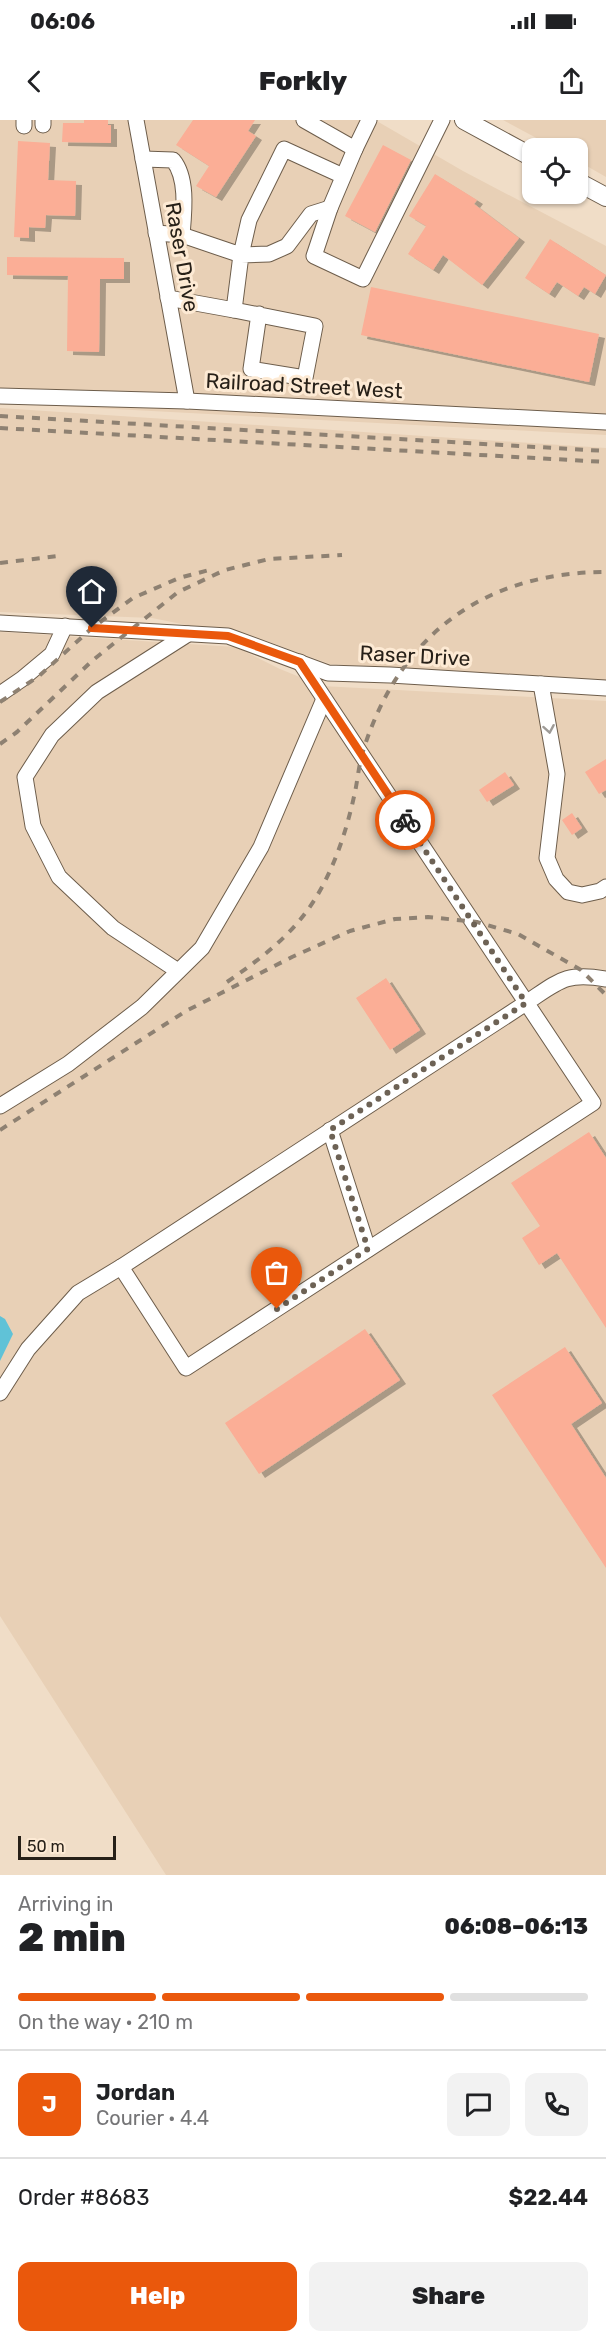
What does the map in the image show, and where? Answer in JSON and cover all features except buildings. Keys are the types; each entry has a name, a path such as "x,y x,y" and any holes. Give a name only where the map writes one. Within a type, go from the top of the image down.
{"main road":[{"path":"464,120 522,152"},
{"path":"588,187 606,197"}],"street":[{"name":"Raser Drive","path":"136,120 187,401"},
{"path":"304,120 355,149"},
{"path":"369,120 330,208 314,256 363,279 442,120"},
{"path":"234,309 241,255 249,220 284,149 343,176"},
{"path":"143,159 172,160 180,169 184,214 182,235"},
{"path":"156,233 182,235 241,255 269,255 287,246 311,214 330,208"},
{"path":"168,298 234,309 259,314 315,326 305,378 251,369 259,314"},
{"name":"Railroad Street West","path":"0,396 187,401 606,422"},
{"name":"Raser Drive","path":"0,623 228,636 328,673 606,688"},
{"path":"0,694 52,654 65,626"},
{"path":"178,971 112,928 59,877 33,826 25,777 52,735 97,692 188,634"},
{"path":"121,1267 186,1368 593,1103 300,662"},
{"path":"541,684 557,774 548,858 556,879 568,892 582,895 606,887"},
{"path":"0,1106 68,1064 142,1007 202,948 261,847 324,699"},
{"path":"0,1394 28,1349 78,1293 563,979 583,975 606,979"},
{"path":"330,1130 368,1249"}],"shaded area":[{"path":"0,120 375,120 522,204 606,246 606,435 0,403"},
{"path":"503,120 606,120 606,177 588,167 588,138 536,138"},
{"path":"0,408 606,448 606,680 330,664 266,641 152,618 0,612"},
{"path":"0,632 236,647 280,669 322,686 606,701 606,1875 166,1875 0,1616"}],"water":[{"path":"0,1316 5,1319 13,1334 0,1361"}],"railway":[{"path":"0,416 606,451"},
{"path":"0,428 606,462"},
{"path":"0,744 17,732 93,660 178,592 225,570 269,559 342,555"},
{"path":"0,563 58,556"},
{"path":"0,702 39,676 92,628 133,598 179,578 213,569"},
{"path":"227,982 281,940 303,916 322,887 342,841 362,753 380,707 401,672 425,642 454,617 486,597 523,583 563,575 606,572"},
{"path":"0,1130 186,1011 292,957 350,931 395,919 428,917 477,922 518,934 581,970 606,995"}],"way so far":[{"path":"277,1309 368,1249 330,1130 526,1003 405,820"}],"route":[{"path":"92,628 228,636 300,662 405,820"}]}
